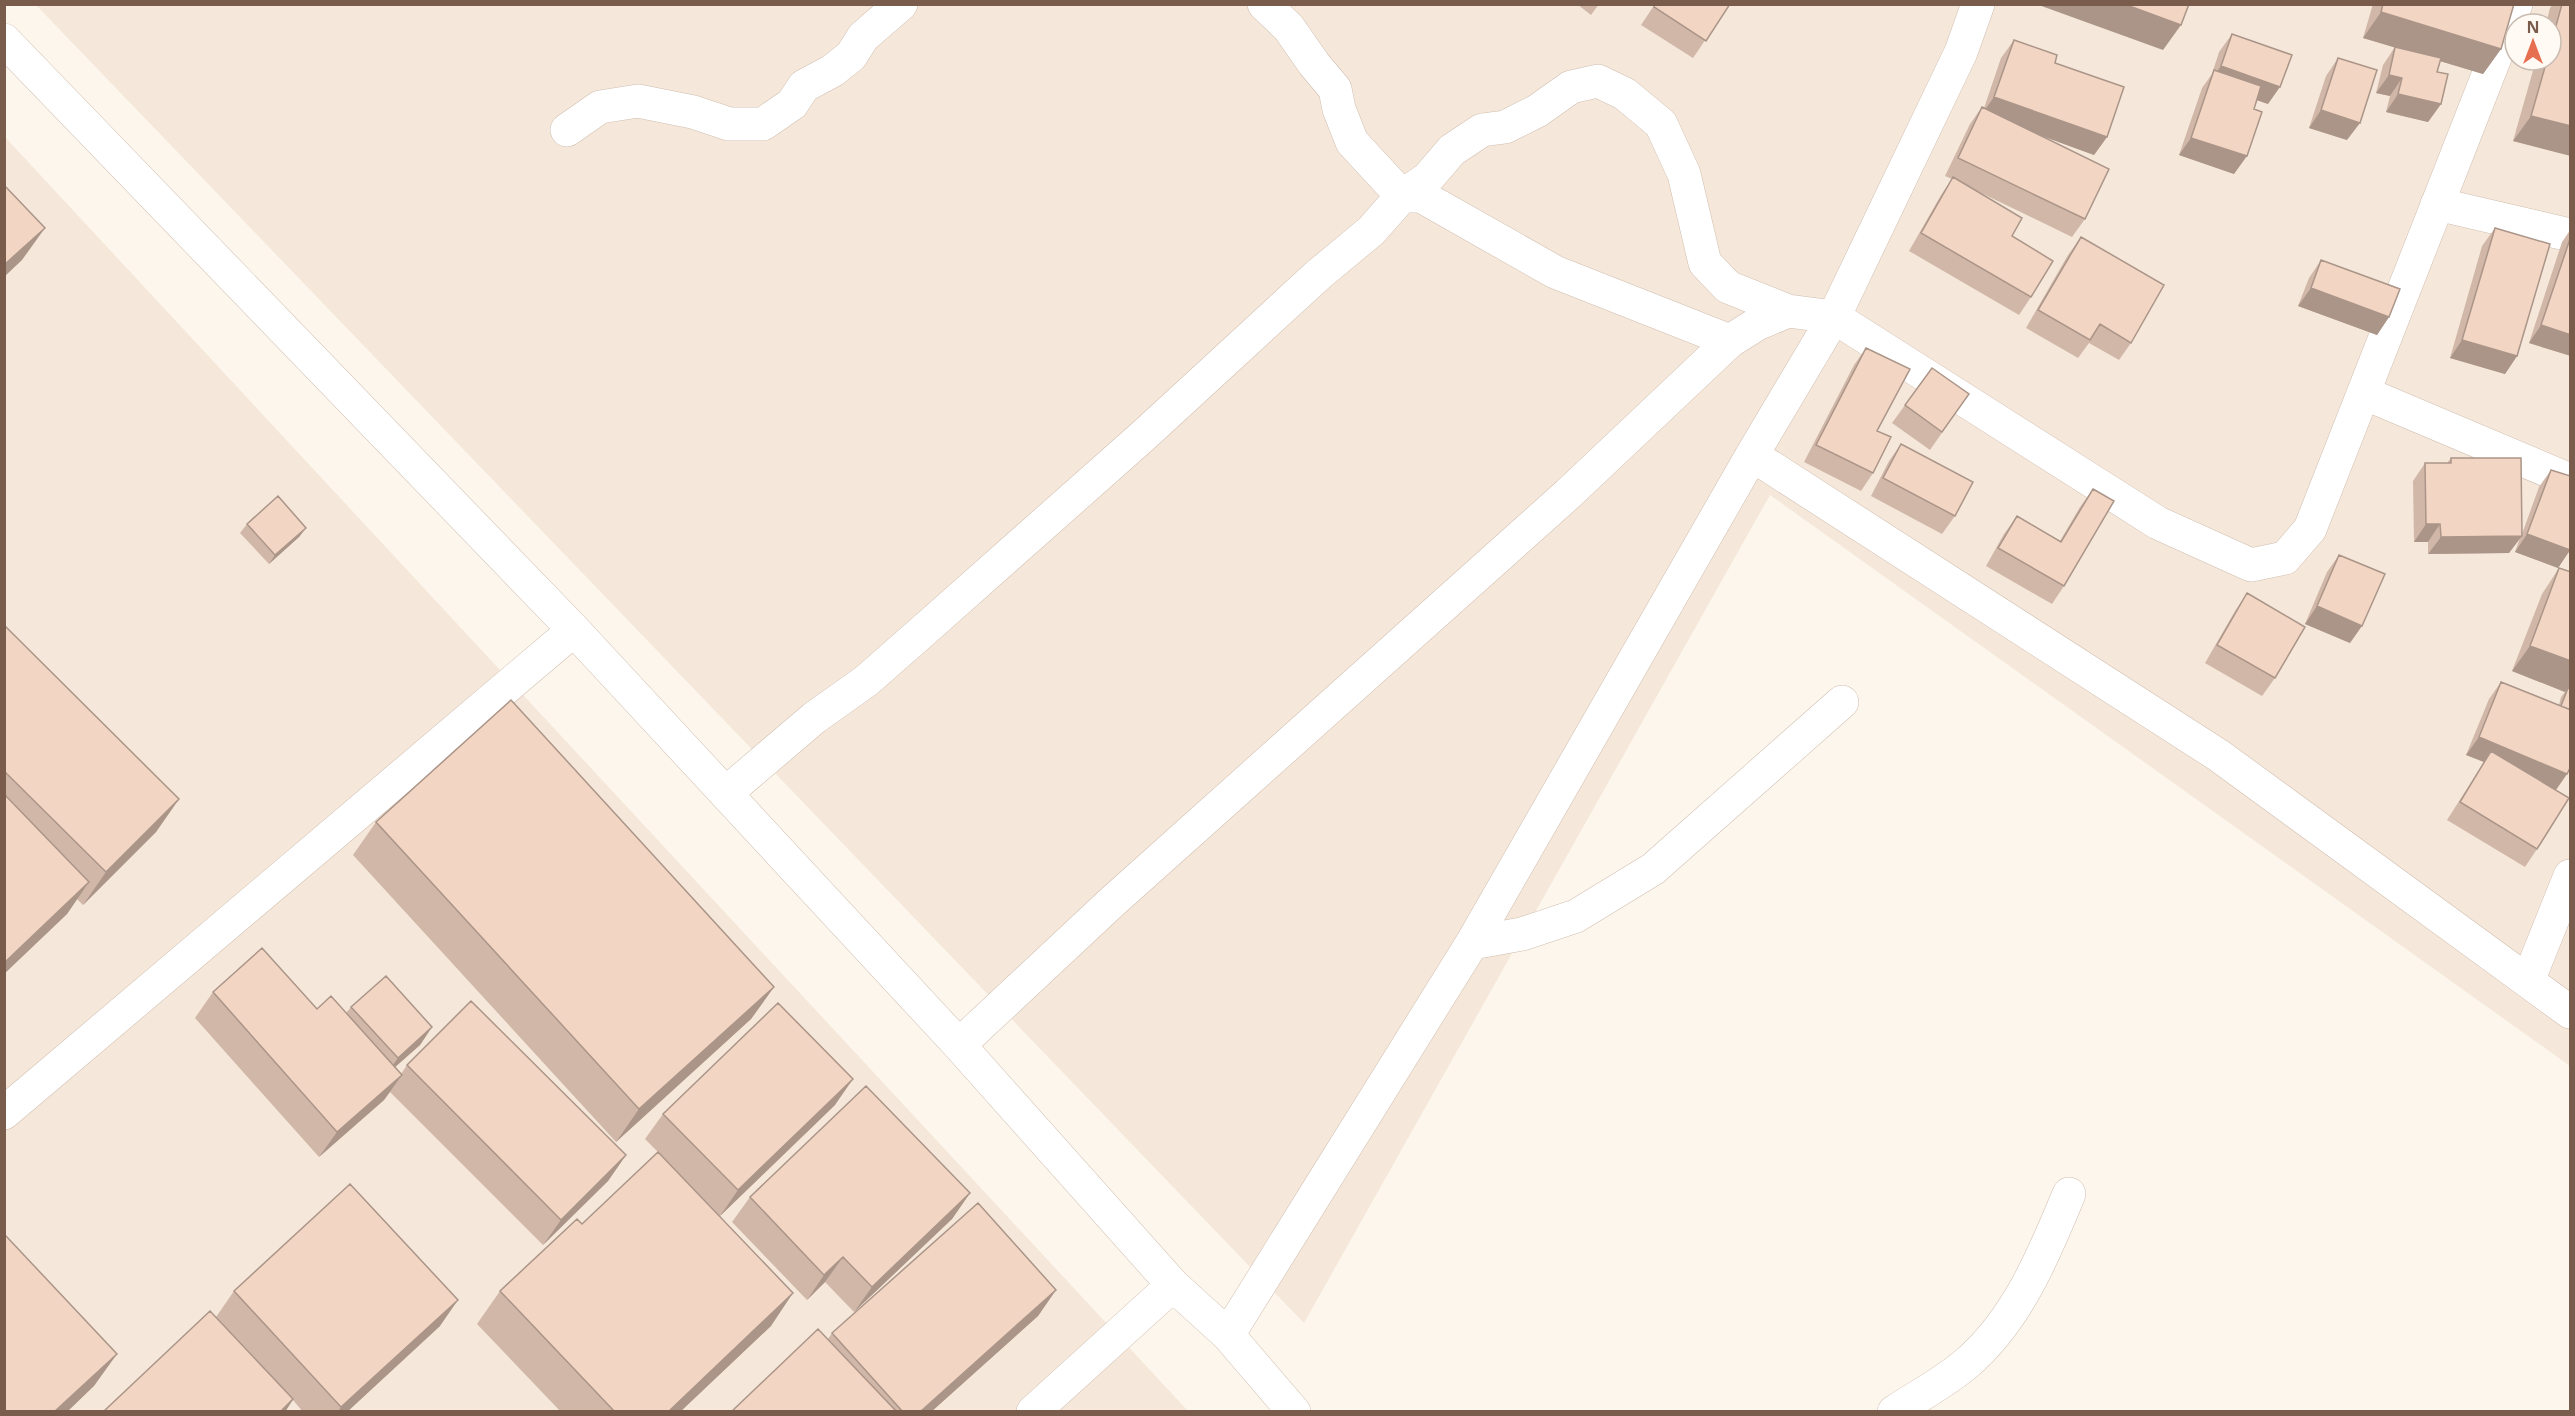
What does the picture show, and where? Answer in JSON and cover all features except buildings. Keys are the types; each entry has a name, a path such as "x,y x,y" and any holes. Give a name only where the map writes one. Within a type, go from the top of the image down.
{"street":[{"path":"567,130 600,107 638,102 693,112 729,124 763,124 792,104 804,86 832,71 851,56 863,37 901,4"},
{"path":"1264,4 1289,28 1335,89 1339,109 1352,142 1402,196 1421,196 1555,272 1730,342"},
{"path":"1228,1335 1472,943 1752,455 1834,317 1961,52 1978,4"},
{"path":"726,794 814,718 866,681 1143,436 1318,275 1371,231 1402,196 1427,179 1452,150 1482,130 1505,127 1537,111 1571,87 1598,81 1625,94 1661,124 1684,174 1705,263 1728,287 1788,311 1834,317 2158,523 2251,565 2285,558 2310,529 2516,4"},
{"path":"4,40 574,630 959,1045 1173,1285 1228,1335 1294,1412"},
{"path":"2438,204 2571,236"},
{"path":"959,1045 1113,902 1568,494 1730,342 1757,324 1788,311"},
{"path":"2364,393 2571,480"},
{"path":"1752,455 2218,755 2571,1012"},
{"path":"4,1113 574,630"},
{"path":"1472,943 1522,934 1576,916 1653,869 1842,702"},
{"path":"2528,981 2571,876"},
{"path":"1894,1412 1968,1363 2008,1319 2041,1261 2069,1194"},
{"path":"1033,1412 1173,1285"}],"shaded area":[{"path":"36,5 2570,5 2570,1066 1770,495 1304,1323"},
{"path":"5,137 1188,1411 5,1411"}]}
